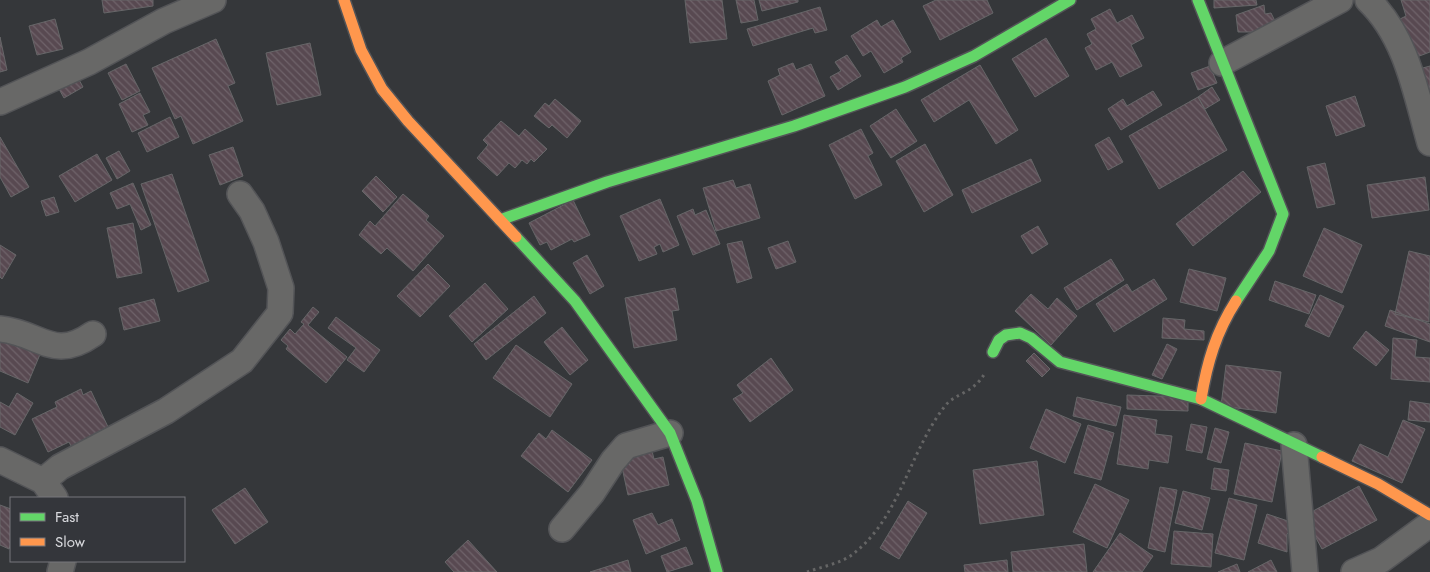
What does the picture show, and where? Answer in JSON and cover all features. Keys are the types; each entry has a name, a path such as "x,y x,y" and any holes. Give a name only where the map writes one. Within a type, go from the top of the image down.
{"street":[{"path":"0,102 89,62 164,21 213,0"},
{"path":"344,0 361,50 382,89 408,121 575,301 670,433 684,465 710,542 717,572"},
{"path":"500,220 569,194 642,170 758,138 880,96 942,71 1070,0"},
{"path":"1198,0 1283,214 1269,251 1224,319 1208,359 1201,399"},
{"path":"1222,63 1340,0"},
{"path":"1368,0 1382,14 1407,61 1430,143"},
{"path":"0,460 49,489 60,467 166,411 242,361 280,313 281,288 266,242 252,211 240,194"},
{"path":"0,328 12,330 60,348 78,345 94,334"},
{"path":"994,352 1000,340 1006,335 1020,333 1031,338 1060,362 1201,399 1378,484 1430,515"},
{"path":"562,529 592,493 613,461 626,446 670,433"},
{"path":"1294,445 1305,572"},
{"path":"1354,572 1381,560 1430,524"}],"path":[{"path":"807,572 852,555 876,532 902,485 917,449 946,404 969,392 980,382 994,352"}],"building":[{"path":"102,0 153,0 153,6 104,13"},
{"path":"685,0 722,0 727,39 690,43"},
{"path":"736,0 754,0 758,20 741,23"},
{"path":"759,0 798,0 798,2 762,11"},
{"path":"936,0 987,0 993,13 940,40 923,6"},
{"path":"1214,0 1256,0 1257,5 1214,8"},
{"path":"1401,0 1430,0 1430,52 1414,58 1400,19 1406,16"},
{"path":"1264,5 1265,14 1271,13 1276,23 1265,29 1252,32 1238,32 1236,15"},
{"path":"820,7 827,30 815,33 813,28 753,46 747,29"},
{"path":"1110,9 1117,23 1132,15 1144,38 1131,45 1142,66 1120,77 1112,62 1096,70 1085,48 1092,44 1087,34 1096,29 1091,19"},
{"path":"55,19 63,49 37,55 29,26"},
{"path":"877,20 881,27 893,20 911,52 901,58 903,62 884,73 871,51 863,56 851,36"},
{"path":"0,37 7,70 0,72"},
{"path":"1046,38 1069,76 1035,97 1012,59"},
{"path":"216,39 235,83 228,86 243,121 193,144 181,116 175,119 152,68"},
{"path":"310,43 321,95 277,105 266,53"},
{"path":"847,55 861,76 838,90 830,77 841,71 835,62"},
{"path":"793,63 796,70 811,64 825,96 782,115 768,81 780,75 778,69"},
{"path":"126,64 140,91 122,100 108,73"},
{"path":"980,65 1018,130 996,144 969,100 934,122 921,100"},
{"path":"1210,66 1217,83 1198,90 1191,73"},
{"path":"1430,66 1430,103 1419,69"},
{"path":"78,78 83,87 64,98 59,89"},
{"path":"1212,87 1220,100 1205,109 1198,97"},
{"path":"1153,91 1162,105 1121,130 1108,109 1123,99 1127,106"},
{"path":"140,93 150,112 143,115 148,125 132,132 119,104"},
{"path":"1355,96 1365,126 1336,136 1326,106"},
{"path":"1198,97 1227,150 1159,189 1129,136"},
{"path":"555,99 581,121 567,138 552,125 549,128 534,116 545,103 549,106"},
{"path":"896,109 917,141 891,158 870,126"},
{"path":"170,117 179,137 147,152 138,133"},
{"path":"501,121 519,136 525,129 547,149 534,162 531,159 527,164 522,160 515,168 509,163 497,176 477,158 488,145 483,140"},
{"path":"861,129 873,153 868,156 882,185 855,199 829,145"},
{"path":"0,137 29,187 11,197 0,177"},
{"path":"1109,137 1123,162 1108,170 1095,145"},
{"path":"925,144 953,195 924,212 896,161"},
{"path":"233,147 243,176 220,185 209,155"},
{"path":"119,151 130,171 117,179 106,158"},
{"path":"97,154 112,180 75,202 59,176"},
{"path":"1031,159 1041,181 972,213 962,190"},
{"path":"1325,163 1335,204 1317,208 1307,167"},
{"path":"1243,171 1261,192 1193,246 1176,224"},
{"path":"172,174 209,281 178,292 141,184"},
{"path":"376,176 397,197 383,212 362,191"},
{"path":"1425,177 1429,210 1372,218 1367,185"},
{"path":"733,180 736,188 750,184 760,218 716,231 703,188"},
{"path":"133,183 151,225 141,230 130,204 117,209 110,193"},
{"path":"403,194 429,216 426,220 444,236 413,271 387,248 381,254 359,235 370,221 375,226"},
{"path":"54,197 59,212 46,216 41,201"},
{"path":"660,199 679,245 663,252 660,244 654,247 657,254 639,261 620,216"},
{"path":"573,200 590,235 574,242 572,239 551,250 547,242 540,245 529,223"},
{"path":"693,209 695,215 706,210 720,244 693,255 677,216"},
{"path":"133,223 142,273 117,278 107,228"},
{"path":"1038,226 1048,244 1032,254 1021,236"},
{"path":"1324,228 1362,245 1342,293 1303,276"},
{"path":"742,241 752,278 737,283 727,244"},
{"path":"788,241 796,262 776,269 768,248"},
{"path":"0,245 16,255 2,279 0,277"},
{"path":"1409,251 1430,256 1429,322 1395,314"},
{"path":"587,255 604,286 590,294 573,263"},
{"path":"1111,259 1124,280 1077,310 1064,288"},
{"path":"428,264 450,286 420,317 397,296"},
{"path":"1189,269 1226,278 1217,311 1180,302"},
{"path":"1154,279 1167,299 1114,332 1096,304 1127,284 1132,292"},
{"path":"1275,281 1316,295 1309,314 1269,300"},
{"path":"485,283 508,309 472,342 449,316"},
{"path":"675,288 679,310 672,311 677,340 634,348 625,298"},
{"path":"1031,294 1048,309 1057,298 1077,316 1051,345 1015,311"},
{"path":"1320,295 1344,306 1329,337 1305,326"},
{"path":"534,296 546,313 486,360 474,344"},
{"path":"154,299 160,321 124,330 119,308"},
{"path":"313,307 319,312 308,325 347,357 326,383 286,349 288,346 281,340 290,329 295,334 304,324 301,322"},
{"path":"1390,310 1430,324 1430,342 1385,326"},
{"path":"336,317 380,350 364,372 347,360 356,348 328,328"},
{"path":"1163,318 1185,320 1184,329 1204,331 1204,340 1162,338"},
{"path":"562,327 588,360 570,375 544,342"},
{"path":"1366,331 1389,350 1376,366 1353,348"},
{"path":"0,334 41,352 28,383 0,371"},
{"path":"1393,338 1417,340 1415,357 1430,358 1430,382 1391,379"},
{"path":"1167,344 1177,349 1162,379 1152,375"},
{"path":"516,345 572,384 550,417 493,378"},
{"path":"1034,353 1050,369 1042,377 1026,361"},
{"path":"771,358 793,390 750,422 733,399 743,393 737,385"},
{"path":"1226,365 1281,372 1276,413 1221,406"},
{"path":"81,389 83,395 91,391 109,429 72,448 69,442 48,452 32,419 57,407 55,402"},
{"path":"17,393 33,403 15,435 0,427 0,402 9,407"},
{"path":"1127,395 1188,397 1188,411 1127,409"},
{"path":"1077,397 1121,407 1116,426 1073,416"},
{"path":"1410,401 1430,404 1430,422 1408,420"},
{"path":"1046,409 1081,424 1065,463 1030,448"},
{"path":"1124,415 1157,420 1155,434 1172,436 1168,463 1149,460 1148,469 1117,464"},
{"path":"1403,420 1425,429 1402,483 1352,461 1360,444 1388,457"},
{"path":"1191,424 1207,427 1202,453 1186,450"},
{"path":"1088,425 1114,433 1101,480 1074,473"},
{"path":"1215,428 1229,432 1221,463 1207,459"},
{"path":"552,430 592,460 568,492 521,456 539,433 546,439"},
{"path":"1245,443 1282,451 1272,502 1234,494"},
{"path":"652,451 654,459 663,457 669,485 628,495 620,458"},
{"path":"1037,461 1044,515 980,524 973,470"},
{"path":"1214,468 1229,470 1226,491 1211,489"},
{"path":"1095,484 1129,500 1107,548 1073,532"},
{"path":"1359,486 1377,520 1322,549 1304,516"},
{"path":"1160,487 1177,490 1165,552 1148,548"},
{"path":"245,488 268,522 235,544 212,510"},
{"path":"1183,491 1210,498 1202,530 1175,523"},
{"path":"1229,498 1257,505 1244,560 1215,553"},
{"path":"908,501 927,513 899,559 880,548"},
{"path":"0,505 10,509 10,546 9,549 0,545"},
{"path":"652,513 658,525 672,519 680,540 646,554 633,520"},
{"path":"1267,514 1297,524 1287,534 1287,552 1258,543"},
{"path":"1174,531 1213,534 1211,567 1171,564"},
{"path":"1120,533 1153,556 1142,572 1093,572"},
{"path":"468,540 497,572 454,572 445,562"},
{"path":"1084,544 1087,572 1013,572 1011,552"},
{"path":"686,547 693,564 667,572 661,556"},
{"path":"628,560 631,572 590,572"},
{"path":"1007,560 1008,572 965,572 964,565"},
{"path":"1271,560 1277,572 1248,572"},
{"path":"1237,564 1240,572 1218,572"}],"traffic: fast":[{"path":"500,220 607,182 794,126 905,87 974,56 1070,0"},
{"path":"1198,0 1283,214 1269,251 1236,301"},
{"path":"516,237 575,301 670,433 697,501 717,572"},
{"path":"993,352 999,340 1006,335 1020,333 1031,338 1060,362 1201,399 1322,457"}],"traffic: slow":[{"path":"344,0 361,50 382,89 408,121 516,237"},
{"path":"1201,399 1213,348 1223,324 1236,301"},
{"path":"1322,457 1378,484 1430,515"}]}
